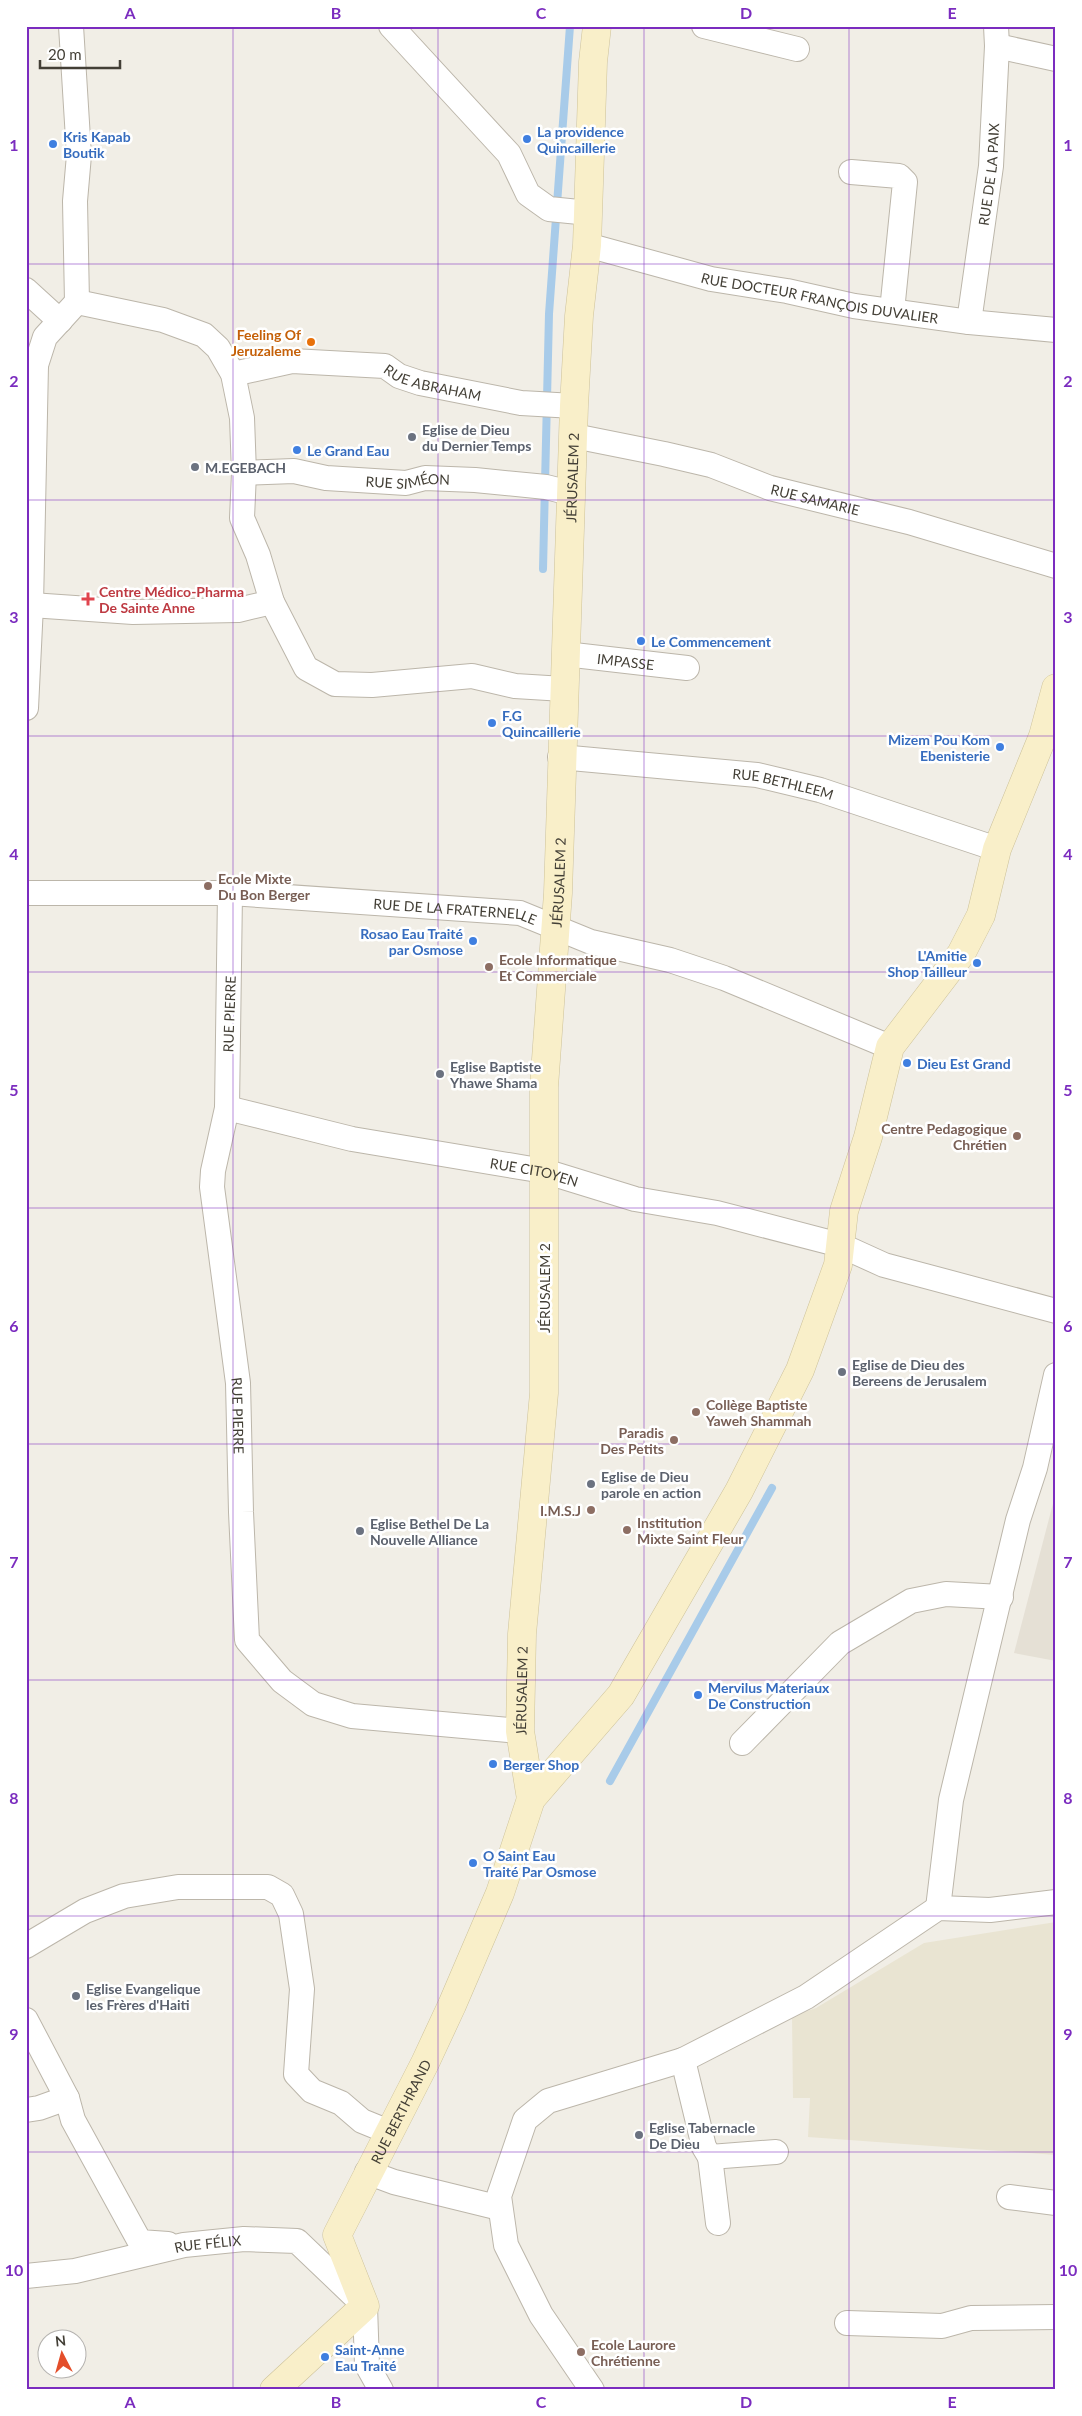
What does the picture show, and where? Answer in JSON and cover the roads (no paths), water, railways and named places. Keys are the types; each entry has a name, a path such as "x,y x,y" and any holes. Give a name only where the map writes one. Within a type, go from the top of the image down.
{"street":[{"path":"26,708 31,606 31,366 46,338 77,302 75,201 79,155 72,26"},
{"path":"391,26 509,154 528,194 569,212"},
{"name":"JÉRUSALEM 2","path":"531,1799 520,1731 522,1634 544,1393 544,1087 556,927 560,757 574,406 579,316 587,245 569,212 598,26"},
{"path":"704,26 797,50"},
{"path":"996,36 1056,58"},
{"name":"RUE DE LA PAIX","path":"969,322 991,166 996,36"},
{"path":"851,172 899,176 905,182 892,311"},
{"name":"RUE DOCTEUR FRANÇOIS DUVALIER","path":"587,245 711,279 892,311 969,322 1056,330"},
{"path":"26,290 60,321"},
{"path":"77,302 164,320 204,335 218,348 233,374 242,418 244,473 242,518 258,556 272,602 306,668 335,684 372,685 472,676 515,686 564,689"},
{"name":"RUE ABRAHAM","path":"233,374 292,361 385,366 399,376 420,384 521,403 574,406"},
{"name":"RUE SAMARIE","path":"574,436 664,454 710,466 770,488 909,522 1056,566"},
{"name":"RUE SIMÉON","path":"244,473 294,471 326,478 406,483 425,478 475,480 546,487 570,493"},
{"path":"31,606 134,612 238,610 272,602"},
{"name":"IMPASSE","path":"564,654 687,668"},
{"path":"531,1799 621,1695 739,1491 800,1370 838,1265 844,1211 868,1137 890,1047 961,954 982,915 997,849 1040,744 1056,688"},
{"name":"RUE BETHLEEM","path":"560,757 757,775 820,790 997,849"},
{"name":"RUE DE LA FRATERNELLE","path":"26,894 230,893 520,913 591,942 670,960 724,978 890,1047"},
{"name":"RUE PIERRE","path":"230,893 227,1108 213,1171 212,1187 238,1383 241,1512 247,1640 282,1681 313,1704 352,1716 520,1731"},
{"name":"RUE CITOYEN","path":"227,1108 352,1139 544,1171 635,1199 717,1212 840,1245 884,1265 1056,1311"},
{"path":"938,1908 951,1800 1018,1520 1035,1468 1056,1375"},
{"path":"742,1743 840,1643 911,1601 946,1594 1001,1597"},
{"name":"RUE BERTHRAND","path":"365,2306 337,2234 425,2063 496,1902 531,1799"},
{"path":"26,1946 86,1911 124,1896 178,1887 268,1887 282,1895 291,1914 302,1988 296,2074 312,2091 341,2103 362,2121 388,2132"},
{"path":"592,2390 541,2315 506,2245 499,2196 525,2120 548,2101 683,2060 806,1997 938,1908 990,1910 1056,1902"},
{"path":"26,2020 67,2098 73,2120 140,2242 184,2245"},
{"path":"683,2060 704,2147 710,2157 718,2223"},
{"path":"26,2110 39,2108 67,2098"},
{"path":"710,2157 776,2152"},
{"path":"368,2172 394,2182 500,2208"},
{"path":"1009,2197 1056,2203"},
{"name":"RUE FÉLIX","path":"26,2276 75,2271 184,2245 244,2239 297,2241 365,2306"},
{"path":"274,2390 365,2306"},
{"path":"365,2306 367,2365 381,2390"},
{"path":"848,2323 942,2326 971,2318 1056,2317"}],"waterway":[{"path":"543,569 549,314 570,26"},
{"path":"610,1781 772,1488"}],"place":[{"name":"La providence Quincaillerie","path":"527,139"},
{"name":"Kris Kapab Boutik","path":"53,144"},
{"name":"Feeling Of Jeruzaleme","path":"311,342"},
{"name":"Eglise de Dieu du Dernier Temps","path":"412,437"},
{"name":"Le Grand Eau","path":"297,450"},
{"name":"M.EGEBACH","path":"195,467"},
{"name":"Centre Médico-Pharma De Sainte Anne","path":"88,599"},
{"name":"Le Commencement","path":"641,641"},
{"name":"F.G Quincaillerie","path":"492,723"},
{"name":"Mizem Pou Kom Ebenisterie","path":"1000,747"},
{"name":"Ecole Mixte Du Bon Berger","path":"208,886"},
{"name":"Rosao Eau Traité par Osmose","path":"473,941"},
{"name":"L'Amitie Shop Tailleur","path":"977,963"},
{"name":"Ecole Informatique Et Commerciale","path":"489,967"},
{"name":"Dieu Est Grand","path":"907,1063"},
{"name":"Eglise Baptiste Yhawe Shama","path":"440,1074"},
{"name":"Centre Pedagogique Chrétien","path":"1017,1136"},
{"name":"Eglise de Dieu des Bereens de Jerusalem","path":"842,1372"},
{"name":"Collège Baptiste Yaweh Shammah","path":"696,1412"},
{"name":"Paradis Des Petits","path":"674,1440"},
{"name":"Eglise de Dieu parole en action","path":"591,1484"},
{"name":"I.M.S.J","path":"591,1510"},
{"name":"Institution Mixte Saint Fleur","path":"627,1530"},
{"name":"Eglise Bethel De La Nouvelle Alliance","path":"360,1531"},
{"name":"Mervilus Materiaux De Construction","path":"698,1695"},
{"name":"Berger Shop","path":"493,1764"},
{"name":"O Saint Eau Traité Par Osmose","path":"473,1863"},
{"name":"Eglise Evangelique les Frères d'Haiti","path":"76,1996"},
{"name":"Eglise Tabernacle De Dieu","path":"639,2135"},
{"name":"Ecole Laurore Chrétienne","path":"581,2352"},
{"name":"Saint-Anne Eau Traité","path":"325,2357"}]}
